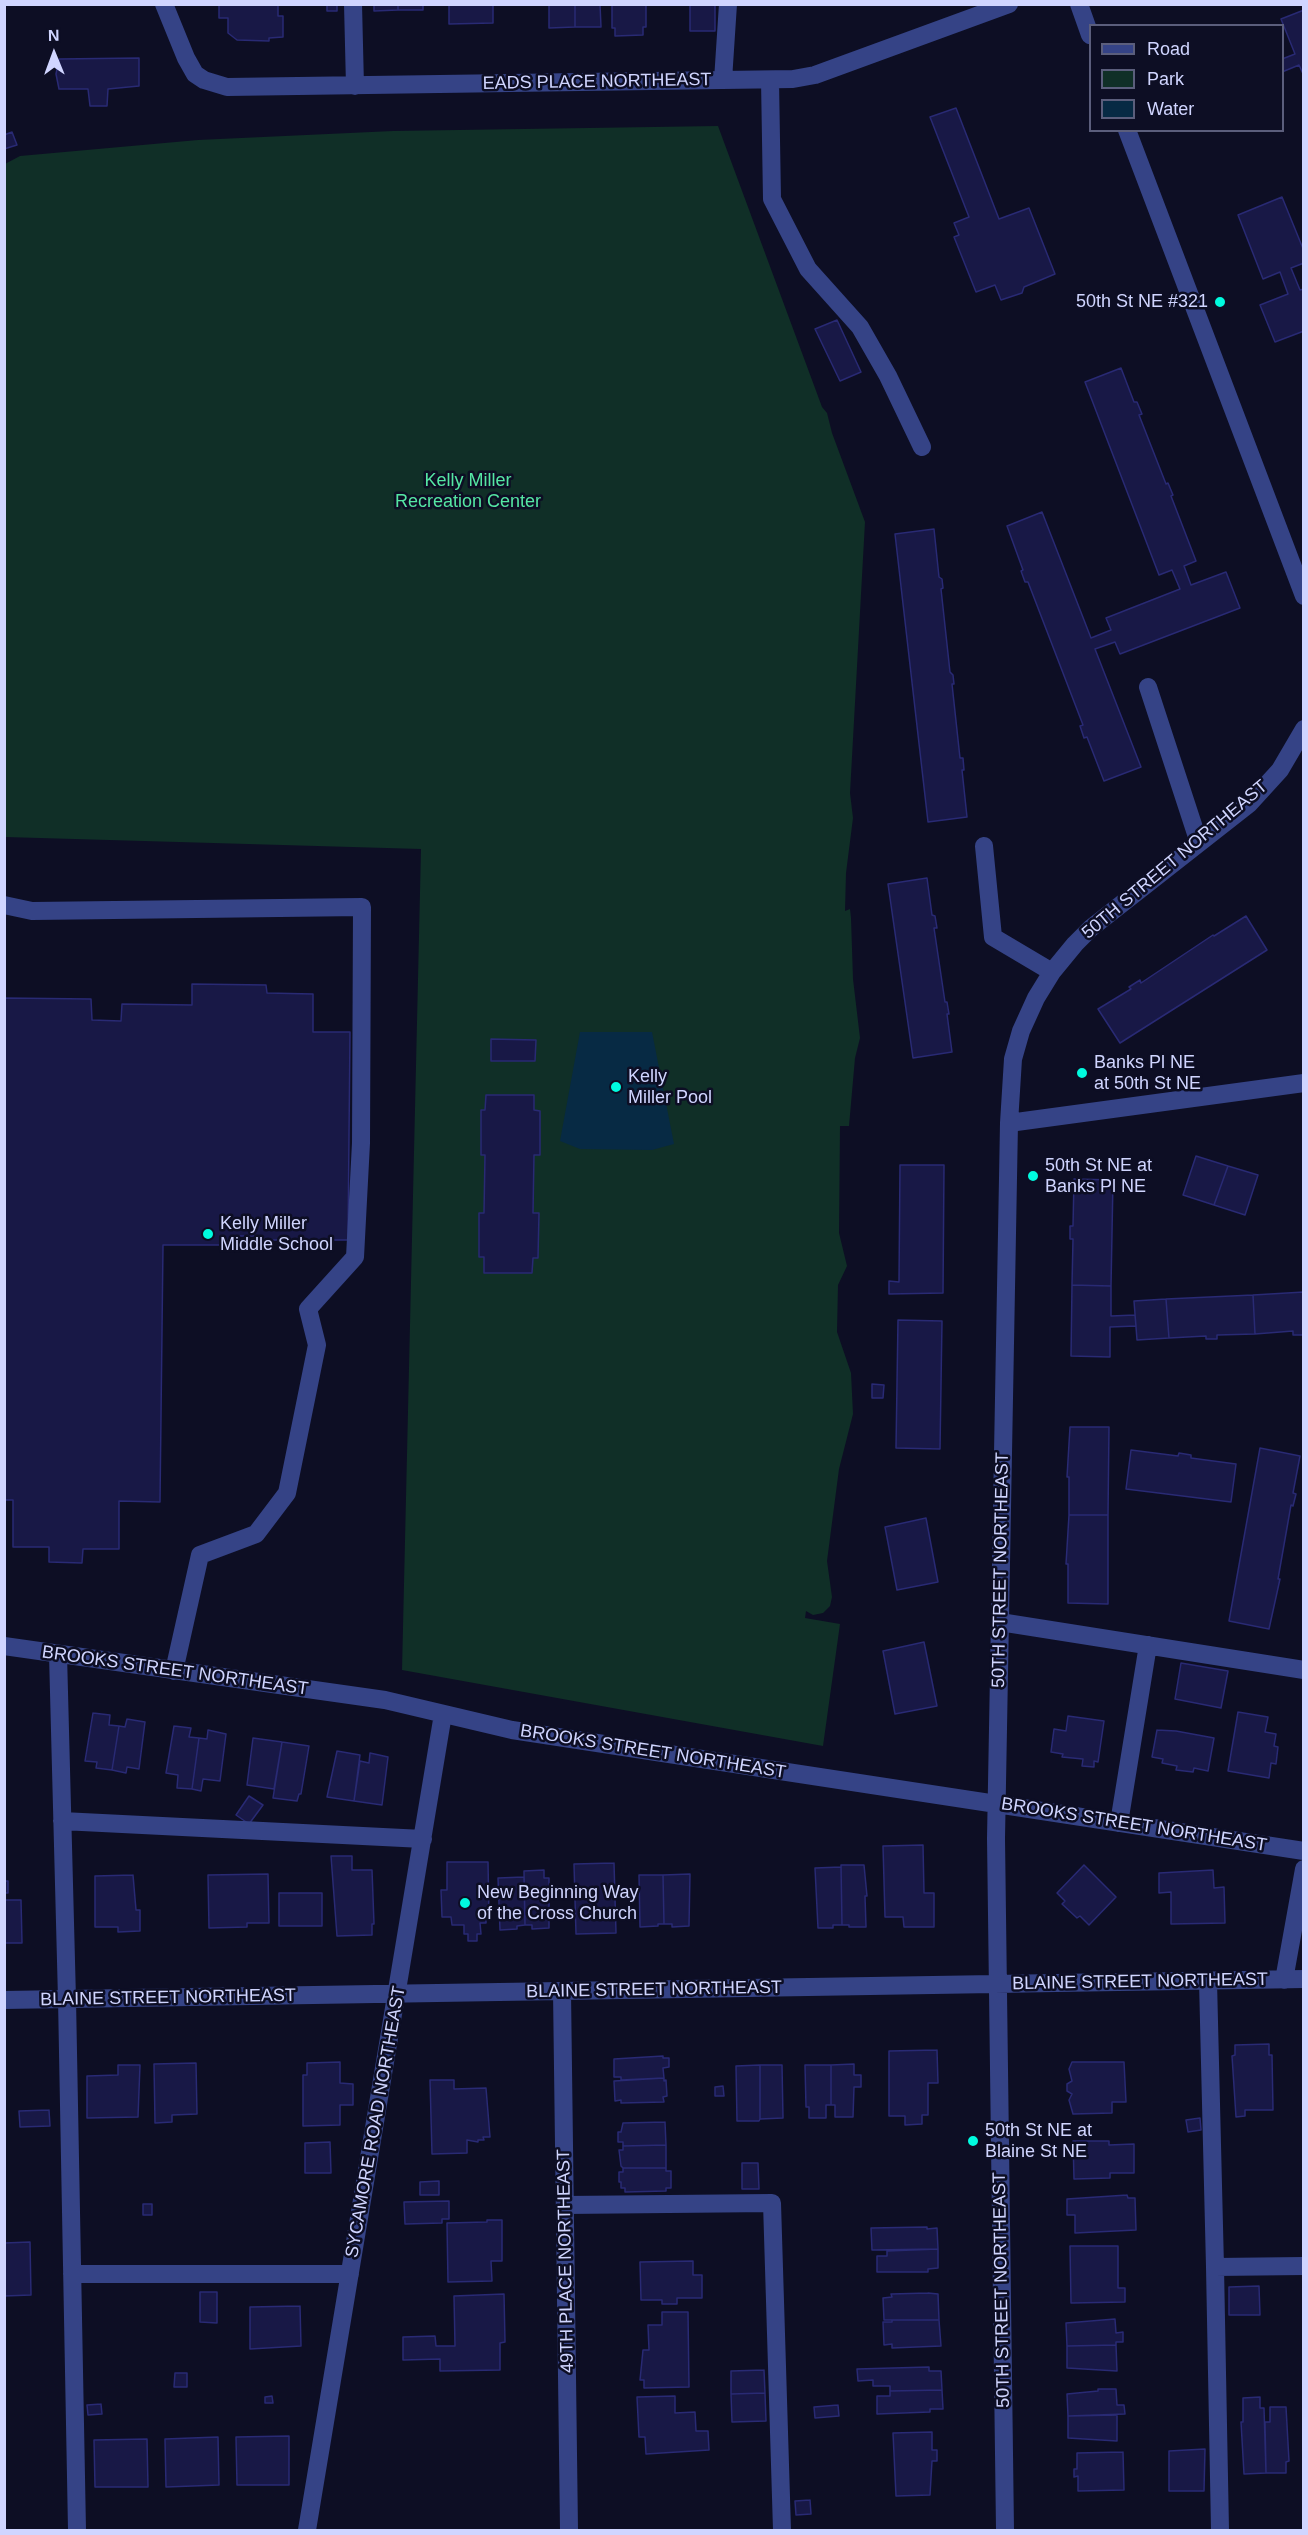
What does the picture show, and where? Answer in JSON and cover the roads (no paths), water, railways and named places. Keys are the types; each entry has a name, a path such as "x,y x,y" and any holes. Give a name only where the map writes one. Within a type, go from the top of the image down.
{"street":[{"name":"EADS PLACE NORTHEAST","path":"164,4 195,74 217,86 770,80 815,75 1009,4"},
{"path":"353,4 355,86"},
{"path":"723,80 728,4"},
{"path":"1079,4 1089,32"},
{"path":"770,80 772,199 808,269 860,327 888,376 922,447"},
{"path":"1128,132 1304,596"},
{"path":"1148,687 1199,843"},
{"name":"50TH STREET NORTHEAST","path":"1005,2530 996,1804 1011,1073 1016,1045 1036,998 1052,972 1091,928 1249,804 1272,779 1304,729"},
{"path":"984,846 993,937 1052,972"},
{"path":"4,905 32,910 362,907 361,1143 355,1257 308,1309 317,1345 287,1493 256,1534 200,1555 174,1671"},
{"path":"1009,1123 1304,1083"},
{"path":"1000,1622 1304,1670"},
{"path":"1119,1823 1148,1645"},
{"name":"BROOKS STREET NORTHEAST","path":"4,1646 386,1700 512,1730 1304,1851"},
{"path":"58,1654 77,2530"},
{"name":"SYCAMORE ROAD NORTHEAST","path":"307,2530 443,1714"},
{"path":"62,1821 423,1839"},
{"path":"1284,1980 1304,1869"},
{"name":"BLAINE STREET NORTHEAST","path":"4,2001 1304,1979"},
{"path":"1208,1981 1220,2530"},
{"name":"49TH PLACE NORTHEAST","path":"562,1991 569,2530"},
{"path":"566,2205 772,2203 782,2530"},
{"path":"1215,2267 1304,2266"},
{"path":"72,2274 350,2274"}],"water":[{"name":"Kelly Miller Pool","path":"580,1032 652,1032 674,1144 652,1150 580,1149 560,1141"}],"place":[{"name":"50th St NE #321","path":"1220,302"},
{"name":"Banks Pl NE at 50th St NE","path":"1082,1073"},
{"name":"Kelly Miller Pool","path":"616,1087"},
{"name":"50th St NE at Banks Pl NE","path":"1033,1176"},
{"name":"Kelly Miller Middle School","path":"208,1234"},
{"name":"New Beginning Way of the Cross Church","path":"465,1903"},
{"name":"50th St NE at Blaine St NE","path":"973,2141"}],"park label":[{"name":"Kelly Miller Recreation Center","path":"468,491"}]}
